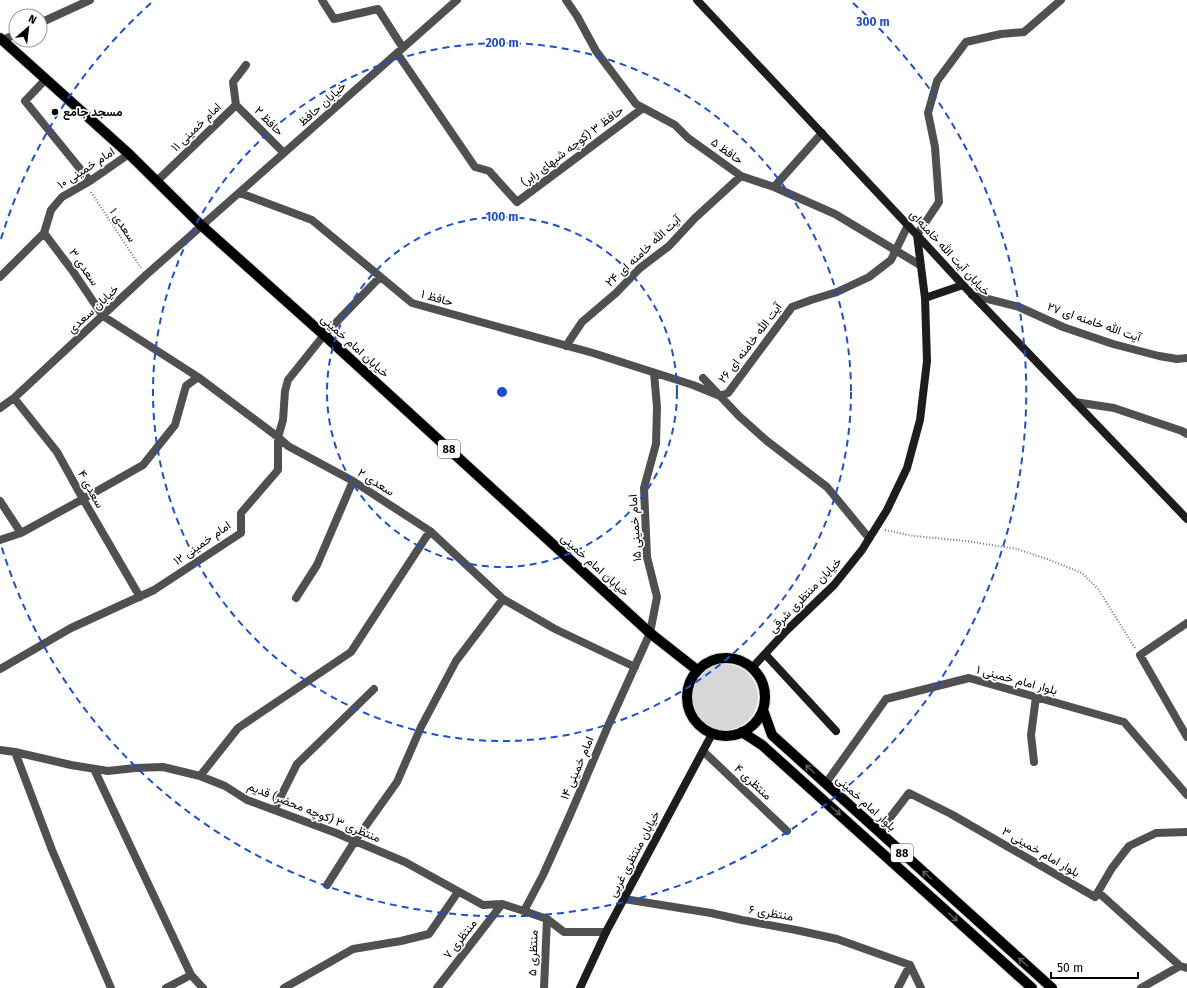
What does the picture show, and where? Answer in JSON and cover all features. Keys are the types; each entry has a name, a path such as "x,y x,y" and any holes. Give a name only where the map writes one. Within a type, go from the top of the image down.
{"main road":[{"name":"خیابان آیت الله خامنه‌ای","path":"697,0 908,225 963,286 1187,519"},
{"name":"خیابان امام خمینی","path":"1,39 129,154 202,226 324,335 650,633 697,670"},
{"name":"خیابان منتظری شرقی","path":"752,668 786,631 834,585 862,550 887,510 907,468 920,420 927,361 925,298 917,235"},
{"path":"925,298 963,286"},
{"path":"765,654 836,731"},
{"path":"712,734 701,727 692,718 687,706 686,693 690,681 697,670 706,662 718,658 730,658 742,661 752,668"},
{"name":"88","path":"712,734 732,736 751,727 758,720 765,699 764,688 760,677 752,668"},
{"name":"بلوار امام خمینی","path":"762,710 772,735 1052,988"},
{"name":"88","path":"742,732 762,745 1032,988"},
{"name":"خیابان منتظری غربی","path":"580,988 606,932 712,734"}],"street":[{"path":"48,19 90,0"},
{"path":"322,0 334,20 378,9 400,50"},
{"name":"خیابان حافظ","path":"202,226 457,0"},
{"name":"حافظ ۵","path":"566,0 577,16 596,52 636,104 675,125 688,138 741,176 774,187 835,214 920,265"},
{"path":"917,235 939,202 935,147 928,114 937,81 966,42 1001,34 1024,32 1061,0"},
{"name":"حافظ ۳ (کوچه شبهای رابر)","path":"400,50 475,168 489,171 517,202 643,108"},
{"name":"امام خمینی ۱۱","path":"157,181 236,105 233,82 246,65"},
{"path":"46,79 25,101 88,183"},
{"name":"حافظ ۲","path":"236,105 284,153"},
{"path":"774,187 822,133"},
{"name":"امام خمینی ۱۰","path":"0,277 44,233 52,210 62,197 88,183 129,154"},
{"name":"آیت الله خامنه ای ۲۴","path":"566,346 582,322 616,293 640,268 669,246 695,218 741,176"},
{"name":"حافظ ۱","path":"240,193 312,220 412,303 592,353 654,373"},
{"name":"آیت الله خامنه ای ۲۶","path":"654,373 693,385 720,396 728,393 792,306 837,292 869,277 891,260 908,225"},
{"name":"خیابان سعدی","path":"0,408 14,398 202,226"},
{"name":"سعدی ۳","path":"44,233 72,270 103,316"},
{"name":"امام خمینی ۱۲","path":"0,669 71,628 154,590 241,533 241,513 278,470 278,437 283,420 285,391 288,380 324,335 380,277"},
{"name":"آیت الله خامنه ای ۲۷","path":"972,295 1019,307 1063,327 1113,344 1159,356 1177,359 1187,358"},
{"name":"سعدی ۲","path":"103,316 198,377 288,446 353,481 430,531 503,599 555,630 636,667"},
{"name":"امام خمینی ۱۵","path":"650,633 657,597 647,557 644,488 656,444 657,407 654,373"},
{"path":"0,540 21,533 143,465 175,424 186,386 198,377"},
{"path":"703,378 740,416 768,441 827,487 869,538"},
{"name":"سعدی ۴","path":"14,398 57,452 140,596"},
{"path":"1075,402 1114,408 1187,434"},
{"path":"296,598 316,565 353,481"},
{"path":"0,501 21,533"},
{"path":"200,776 238,728 350,652 430,531"},
{"path":"327,885 355,841 397,782 421,727 456,660 503,599"},
{"path":"1187,622 1140,655 1187,737"},
{"name":"امام خمینی ۱۴","path":"524,911 543,875 650,633"},
{"name":"بلوار امام خمینی ۱","path":"826,784 886,699 969,678 1124,722 1187,795"},
{"path":"274,810 297,764 374,689"},
{"path":"1034,762 1031,735 1036,697"},
{"name":"منتظری ۳ (کوچه محضر) قدیم","path":"0,750 108,771 163,767 200,776 225,786 247,800 406,862 483,905 502,904 524,911 547,919 564,932 606,932"},
{"name":"منتظری ۴","path":"703,751 787,831"},
{"path":"15,752 52,850 111,988"},
{"path":"94,769 190,975 203,988"},
{"name":"بلوار امام خمینی ۳","path":"879,832 909,793 951,814 1095,897 1098,892"},
{"path":"1141,988 1184,967 1098,892 1112,868 1129,846 1156,834 1187,832"},
{"path":"284,988 353,949 401,941 429,934 458,892"},
{"name":"منتظری ۶","path":"624,899 704,912 837,939 910,965"},
{"name":"منتظری ۷","path":"437,988 502,904"},
{"name":"منتظری ۵","path":"544,988 547,919"},
{"path":"898,988 910,965"},
{"path":"910,965 921,988"},
{"path":"166,988 190,975"}],"path":[{"name":"سعدی ۱","path":"88,183 146,276"},
{"path":"876,527 914,536 966,541 1017,549 1047,559 1082,574 1098,589 1136,650"}],"shaded area":[{"path":"725,664 737,667 748,674 755,685 758,697 755,709 748,720 737,727 725,730 713,727 702,720 695,709 692,697 695,685 702,674 713,667"}],"place":[{"name":"مسجد جامع","path":"55,112"}]}
